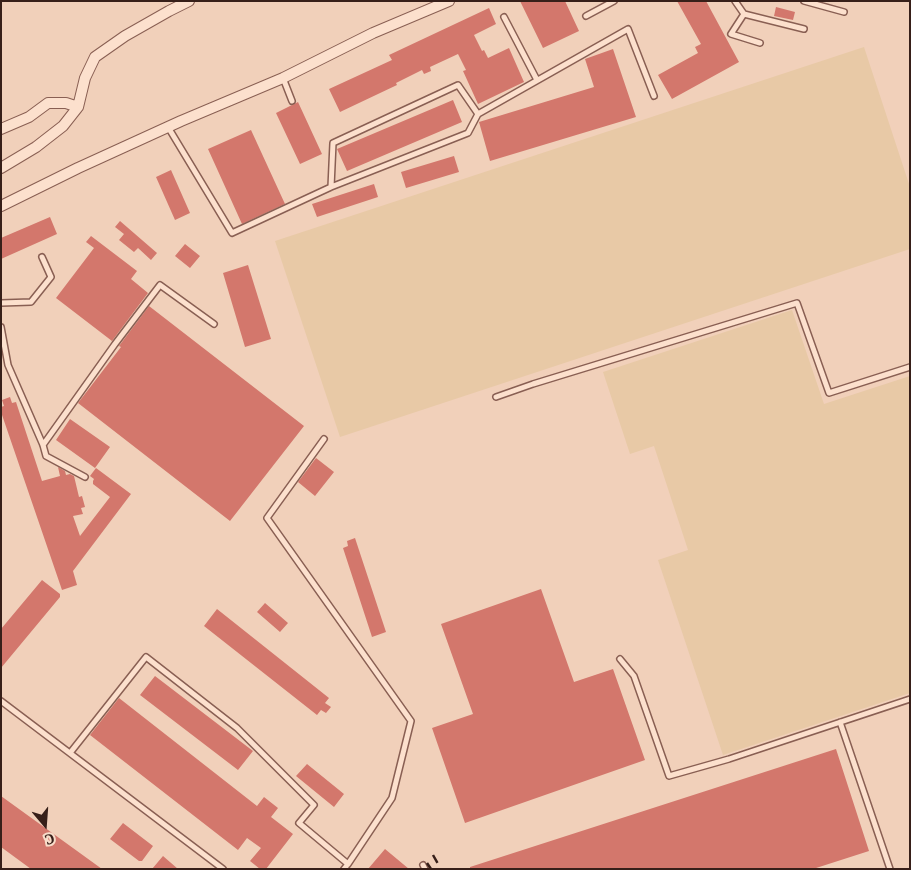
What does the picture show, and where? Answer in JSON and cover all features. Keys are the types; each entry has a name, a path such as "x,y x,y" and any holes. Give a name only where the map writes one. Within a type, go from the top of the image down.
{"street":[{"path":"1,168 36,147 63,126 78,106 85,78 94,57 125,36 189,1"},
{"path":"1,206 168,127 283,78 373,33 449,1"},
{"path":"1,129 29,117 48,103 66,103 78,106"}],"lane":[{"path":"586,16 614,1"},
{"path":"804,1 844,12"},
{"path":"738,3 744,14 804,29"},
{"path":"744,14 731,34 760,43"},
{"path":"504,17 537,80"},
{"path":"168,127 232,233 331,187 468,134 478,114 628,29 654,96"},
{"path":"283,78 292,101"},
{"path":"331,187 333,143 458,85 478,114"},
{"path":"1,303 31,302 51,277 42,257"},
{"path":"43,445 160,285 214,324"},
{"path":"496,397 797,303 829,393 910,367"},
{"path":"1,327 8,365 46,456 85,477"},
{"path":"324,439 267,518 411,721 392,798 344,869"},
{"path":"70,753 146,657 237,728 314,805 300,823 348,864"},
{"path":"620,659 634,676 669,776 729,759 910,699"},
{"path":"1,701 223,869"},
{"path":"840,722 890,869"}],"shaded area":[{"path":"864,47 910,187 910,249 340,437 275,241"},
{"path":"792,310 824,404 910,376 910,693 723,755 658,560 688,550 654,446 630,454 603,372"}],"building":[{"path":"520,1 565,1 579,31 543,48"},
{"path":"677,1 706,1 739,62 672,99 658,75 698,53 695,47 701,44"},
{"path":"776,7 795,12 793,20 774,16"},
{"path":"489,8 496,24 474,35 488,58 509,48 524,82 478,104 463,71 466,70 458,54 430,67 431,71 424,74 422,70 396,83 397,85 340,112 329,89 392,60 389,55"},
{"path":"613,49 636,117 490,161 479,122 594,87 585,59"},
{"path":"453,100 462,122 347,171 337,149"},
{"path":"298,102 322,154 300,164 276,113"},
{"path":"251,130 285,204 242,224 208,149"},
{"path":"454,156 459,172 406,188 401,172"},
{"path":"171,170 190,213 175,220 156,177"},
{"path":"374,184 378,197 317,217 312,204"},
{"path":"50,217 57,234 1,259 1,238"},
{"path":"120,221 157,253 151,260 138,248 134,252 119,240 124,234 115,227"},
{"path":"91,236 137,271 131,279 148,293 112,341 56,298 94,248 86,242"},
{"path":"185,244 200,256 190,268 175,256"},
{"path":"248,265 271,339 245,347 223,273"},
{"path":"149,306 304,426 230,521 78,403 121,347 119,346"},
{"path":"10,397 12,403 16,402 42,481 60,476 58,467 65,471 66,475 74,476 79,497 82,496 85,507 81,508 83,514 73,516 80,536 110,497 93,484 94,479 90,476 96,468 131,494 73,571 77,585 62,590 1,412 1,407 4,406 2,400"},
{"path":"70,419 110,447 95,468 56,440"},
{"path":"316,458 334,472 315,496 298,482"},
{"path":"355,538 386,632 372,637 343,548 348,546 347,541"},
{"path":"42,580 60,594 60,597 1,668 1,629"},
{"path":"541,589 574,682 613,669 645,760 465,823 432,728 473,714 441,624"},
{"path":"265,603 288,623 280,632 257,612"},
{"path":"217,609 329,698 325,703 331,707 326,713 321,710 317,715 204,626"},
{"path":"155,676 253,751 238,770 140,695"},
{"path":"119,698 257,806 264,797 278,808 271,817 293,834 266,869 260,869 250,861 261,848 247,838 238,850 90,735"},
{"path":"836,749 869,851 813,869 470,869 470,867"},
{"path":"307,764 344,794 334,807 296,776"},
{"path":"1,796 102,869 31,869 1,847"},
{"path":"123,823 153,846 142,861 139,861 110,839"},
{"path":"385,849 409,869 368,869"},
{"path":"163,856 178,869 152,869"}],"railway":[{"path":"433,855 441,869"},
{"path":"427,863 431,869"}]}
